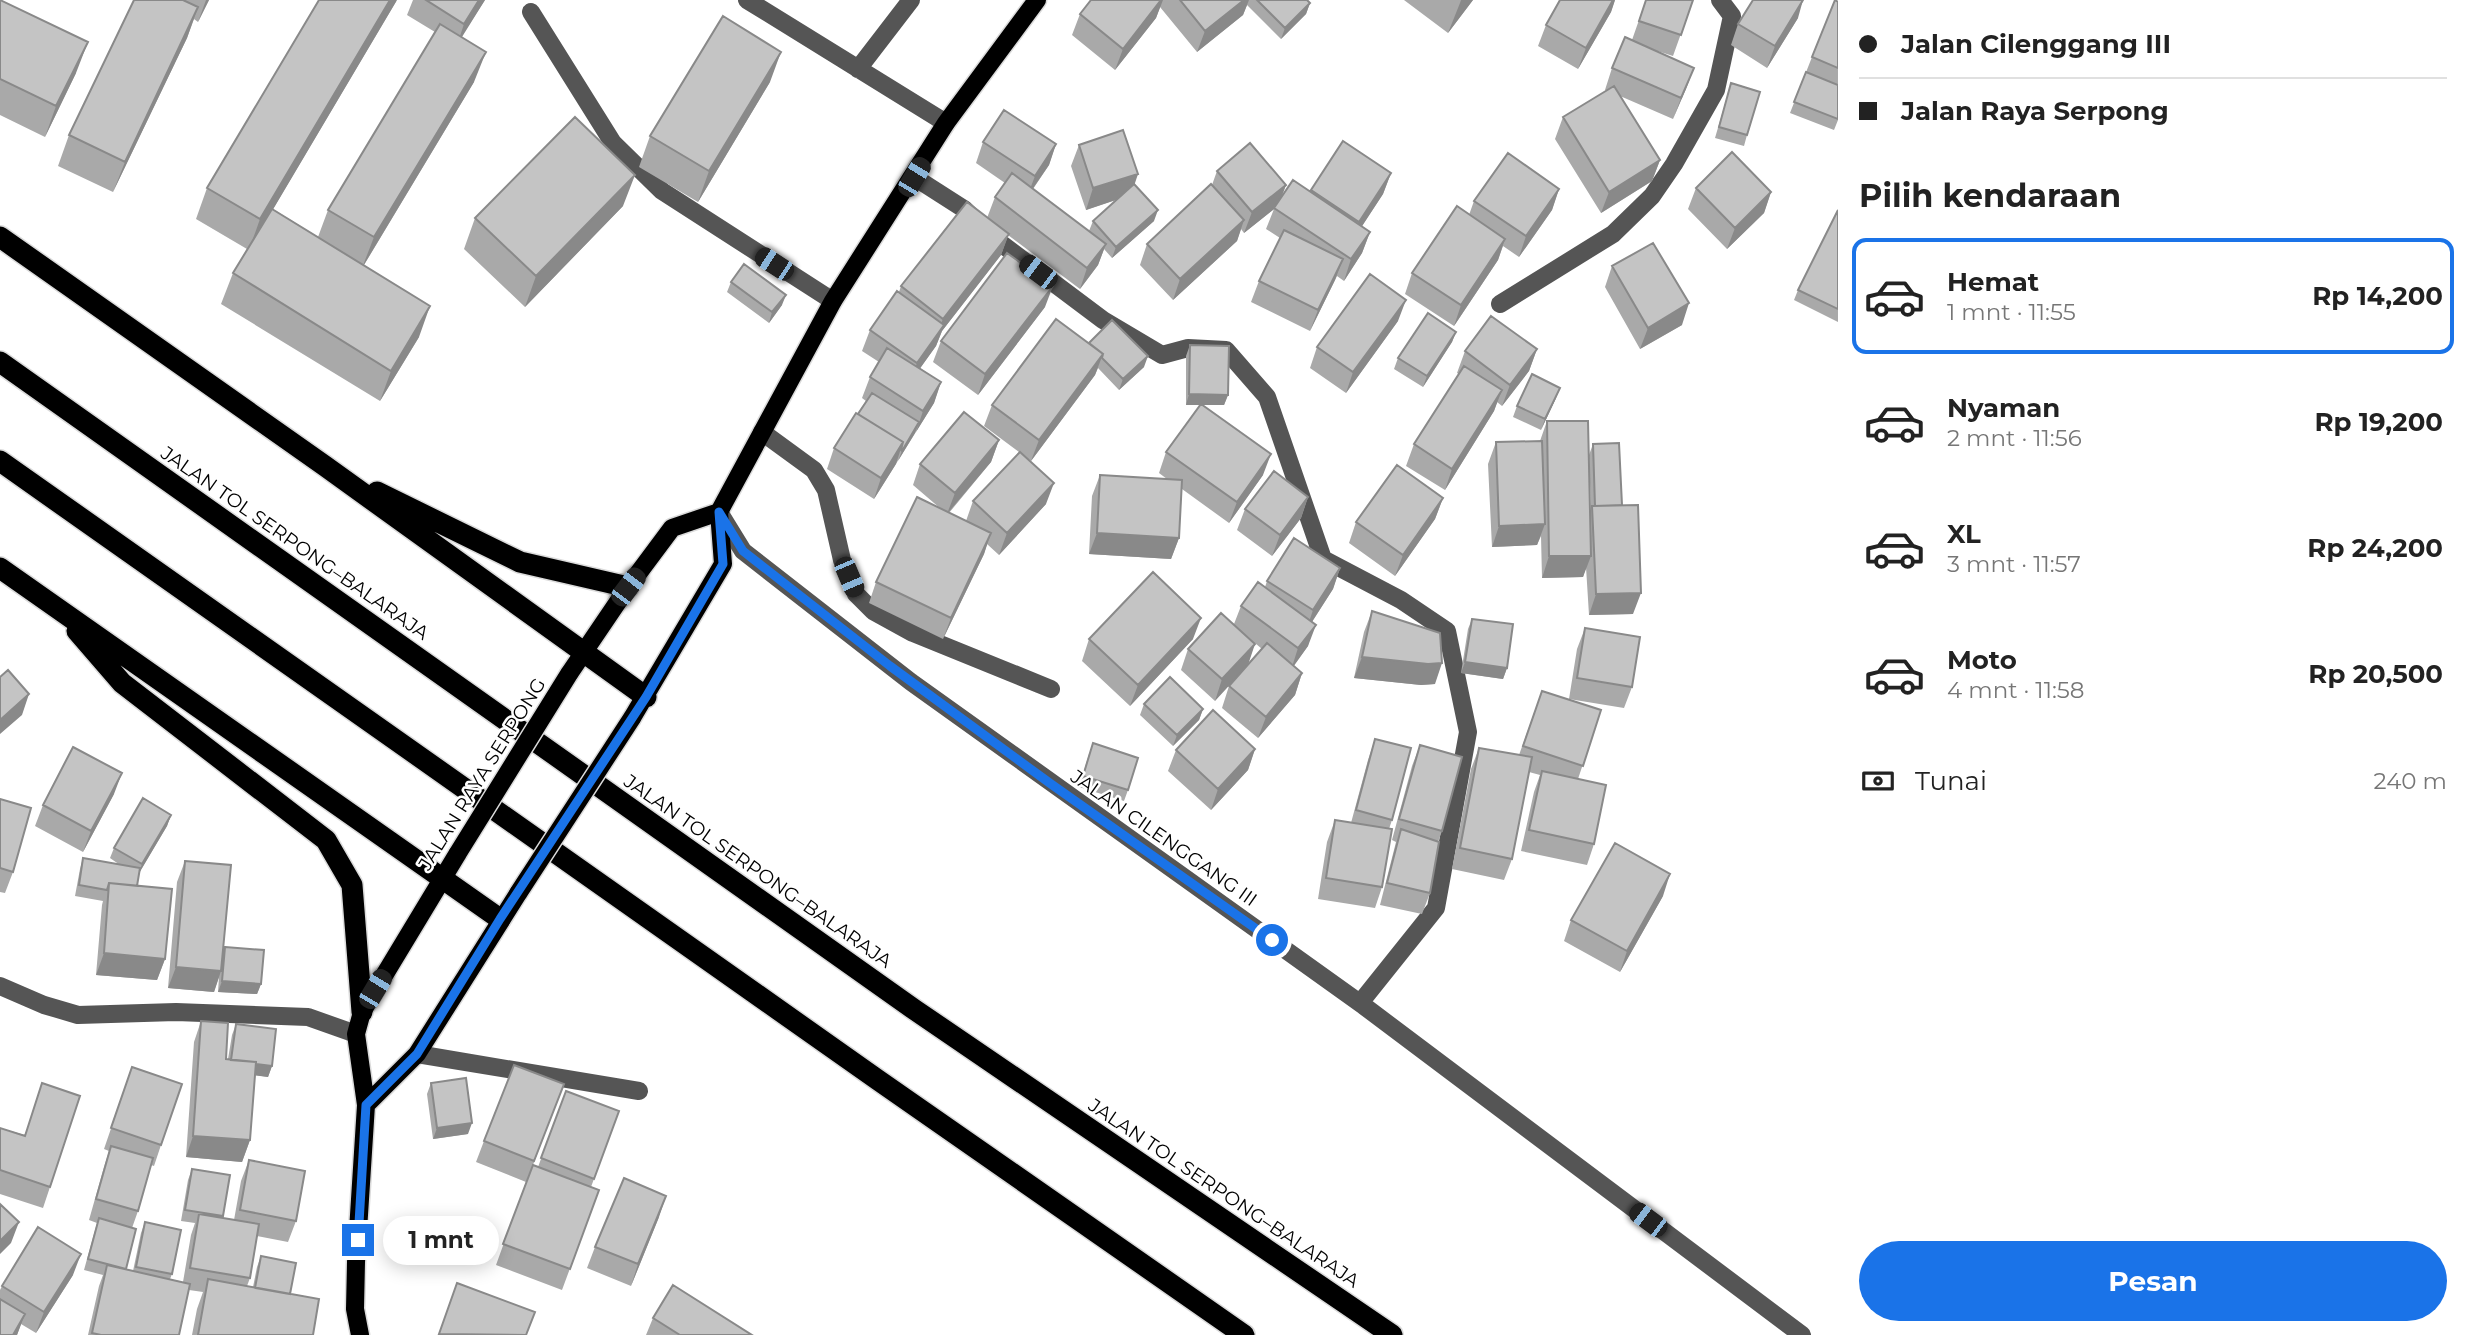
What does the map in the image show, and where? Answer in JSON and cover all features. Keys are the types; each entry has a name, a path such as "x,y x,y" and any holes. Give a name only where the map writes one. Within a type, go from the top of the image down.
{"highway":[{"path":"0,237 646,697"},
{"name":"JALAN TOL SERPONG–BALARAJA","path":"0,362 915,1010 1392,1335"},
{"path":"0,461 1244,1335"},
{"path":"325,466 520,562 628,587"},
{"path":"0,568 500,919"},
{"path":"58,609 122,684 326,840 352,885 362,1012"}],"main road":[{"path":"366,1105 417,1054 500,919 646,697 723,564 719,512 833,302 946,123 1037,0"},
{"name":"JALAN RAYA SERPONG","path":"360,1335 355,1309 356,1262 366,1105 356,1034 362,1012 442,876 569,674 628,587 672,528 719,512"}],"street":[{"path":"747,0 946,123"},
{"path":"858,69 912,0"},
{"path":"1500,304 1613,234 1652,196 1716,90 1732,16 1720,0"},
{"path":"531,12 614,143 652,182 833,302"},
{"path":"914,177 964,209 995,239 1103,320 1162,355 1188,348 1226,350 1267,397 1323,559 1401,600 1447,631 1468,732 1436,908 1360,1003"},
{"path":"762,432 814,470 826,490 842,560 856,594 873,611 913,633 1051,689"},
{"name":"JALAN CILENGGANG III","path":"719,512 743,551 911,682 1360,1003 1802,1335"},
{"path":"0,986 44,1005 78,1015 176,1012 308,1017 356,1034"},
{"path":"417,1054 639,1091"}],"building":[{"path":"0,0 88,42 56,106 0,79"},
{"path":"134,0 183,0 198,7 125,162 69,135"},
{"path":"319,0 390,0 260,219 207,188"},
{"path":"426,0 479,0 464,24"},
{"path":"1091,0 1161,0 1123,49 1080,14"},
{"path":"1180,0 1244,0 1205,31"},
{"path":"1257,0 1307,0 1310,3 1285,28"},
{"path":"1560,0 1613,0 1586,48 1546,25"},
{"path":"1646,0 1693,0 1681,35 1639,21"},
{"path":"1753,0 1803,0 1775,46 1738,24"},
{"path":"1835,0 1838,2 1838,68 1812,57"},
{"path":"723,16 781,52 709,171 650,136"},
{"path":"440,24 486,52 374,237 328,210"},
{"path":"1625,37 1694,68 1681,98 1612,68"},
{"path":"1806,72 1838,85 1838,119 1794,102"},
{"path":"1731,83 1760,92 1747,135 1719,127"},
{"path":"1614,86 1660,160 1609,192 1563,117"},
{"path":"1004,110 1056,144 1035,176 983,142"},
{"path":"575,117 635,175 536,276 475,218"},
{"path":"1123,130 1138,174 1093,188 1079,145"},
{"path":"1343,141 1391,173 1359,222 1311,190"},
{"path":"1250,143 1286,185 1252,212 1217,171"},
{"path":"1732,152 1771,192 1735,228 1696,188"},
{"path":"1508,153 1559,189 1526,236 1474,201"},
{"path":"1012,173 1106,244 1087,268 995,197"},
{"path":"1293,180 1370,232 1351,259 1274,208"},
{"path":"1134,184 1158,210 1116,247 1093,221"},
{"path":"1211,184 1244,220 1180,279 1147,244"},
{"path":"967,202 1009,234 943,319 901,286"},
{"path":"1457,206 1505,239 1461,305 1412,273"},
{"path":"272,209 430,306 391,371 233,273"},
{"path":"1838,210 1838,309 1798,290"},
{"path":"1284,230 1343,259 1318,310 1259,281"},
{"path":"1653,243 1689,303 1648,328 1612,266"},
{"path":"1007,253 1053,286 985,374 941,341"},
{"path":"744,264 786,295 772,312 731,282"},
{"path":"1370,274 1406,300 1353,372 1317,347"},
{"path":"897,291 944,325 917,363 870,330"},
{"path":"1428,313 1456,332 1427,376 1398,358"},
{"path":"1491,316 1537,349 1510,385 1465,351"},
{"path":"1056,319 1103,354 1039,440 992,405"},
{"path":"1112,320 1148,356 1123,379 1102,358 1103,354 1089,343"},
{"path":"1190,345 1229,346 1228,395 1189,394"},
{"path":"887,348 941,382 923,411 870,377"},
{"path":"1464,366 1502,390 1452,469 1414,444"},
{"path":"1532,374 1560,388 1545,419 1517,406"},
{"path":"872,393 919,422 902,451 903,442 858,414"},
{"path":"1201,404 1271,454 1237,502 1166,452"},
{"path":"964,412 999,440 955,493 920,464"},
{"path":"856,413 903,442 881,478 834,448"},
{"path":"1547,421 1588,421 1591,556 1549,556"},
{"path":"1542,441 1545,524 1499,526 1496,442"},
{"path":"1619,443 1622,505 1595,506 1593,444"},
{"path":"1020,452 1054,483 1007,533 973,501"},
{"path":"1397,465 1443,498 1403,555 1356,522"},
{"path":"1274,471 1308,497 1280,535 1245,509"},
{"path":"1100,475 1182,480 1179,538 1097,533"},
{"path":"917,497 991,533 951,618 876,582"},
{"path":"1638,505 1641,593 1596,594 1592,506"},
{"path":"1294,538 1340,568 1313,610 1267,581"},
{"path":"1153,572 1201,618 1138,685 1089,639"},
{"path":"1258,582 1316,625 1298,648 1241,606"},
{"path":"1372,611 1440,633 1442,663 1362,657"},
{"path":"1221,613 1255,644 1222,679 1188,649"},
{"path":"1472,619 1513,624 1507,668 1465,662"},
{"path":"1585,628 1640,637 1632,687 1577,678"},
{"path":"1267,643 1302,673 1266,717 1229,686"},
{"path":"8,670 29,694 0,720 0,677"},
{"path":"1170,677 1203,709 1177,735 1144,704"},
{"path":"1542,691 1601,710 1583,766 1523,746"},
{"path":"1213,710 1255,749 1218,789 1176,750"},
{"path":"1375,739 1411,748 1392,820 1356,810"},
{"path":"1093,743 1138,758 1128,790 1083,776"},
{"path":"1420,745 1462,757 1442,831 1399,819"},
{"path":"73,747 122,773 91,831 43,805"},
{"path":"1479,748 1532,757 1512,859 1460,848"},
{"path":"1542,771 1606,785 1594,844 1529,830"},
{"path":"143,798 171,815 142,864 114,848"},
{"path":"0,799 31,808 13,872 0,868"},
{"path":"1335,820 1392,829 1382,887 1326,878"},
{"path":"1401,829 1439,842 1430,893 1387,883"},
{"path":"1615,843 1670,874 1627,951 1571,920"},
{"path":"83,858 140,868 137,886 109,883 107,890 79,885"},
{"path":"185,861 231,865 221,971 176,967"},
{"path":"109,883 172,889 165,959 104,953"},
{"path":"225,947 264,950 261,984 222,981"},
{"path":"201,1021 228,1023 226,1059 256,1062 250,1140 193,1136"},
{"path":"236,1024 276,1029 272,1066 231,1060"},
{"path":"514,1065 564,1084 534,1161 484,1141"},
{"path":"132,1067 182,1084 161,1145 111,1128"},
{"path":"466,1078 472,1123 437,1128 431,1083"},
{"path":"42,1083 80,1096 50,1187 0,1170 0,1128 25,1136"},
{"path":"566,1091 619,1111 594,1179 541,1158"},
{"path":"111,1146 153,1158 138,1211 96,1199"},
{"path":"249,1160 305,1171 296,1221 240,1210"},
{"path":"533,1165 599,1190 570,1269 503,1244"},
{"path":"192,1169 230,1175 223,1216 185,1210"},
{"path":"624,1178 666,1196 638,1264 595,1247"},
{"path":"0,1204 19,1222 0,1241"},
{"path":"199,1214 259,1224 250,1278 190,1268"},
{"path":"99,1218 136,1229 126,1269 88,1259"},
{"path":"145,1222 181,1230 172,1274 136,1267"},
{"path":"38,1227 81,1254 44,1312 2,1286"},
{"path":"261,1256 296,1263 290,1294 255,1288"},
{"path":"107,1265 190,1284 179,1335 92,1333"},
{"path":"208,1279 319,1299 313,1335 198,1335"},
{"path":"457,1283 535,1312 526,1335 439,1334"},
{"path":"673,1285 752,1335 680,1335 653,1318"},
{"path":"0,1299 25,1314 13,1335 0,1335"}],"route":[{"path":"358,1240 366,1105 417,1054 500,919 646,697 723,564 719,512 743,551 890,666 1272,940"}]}
